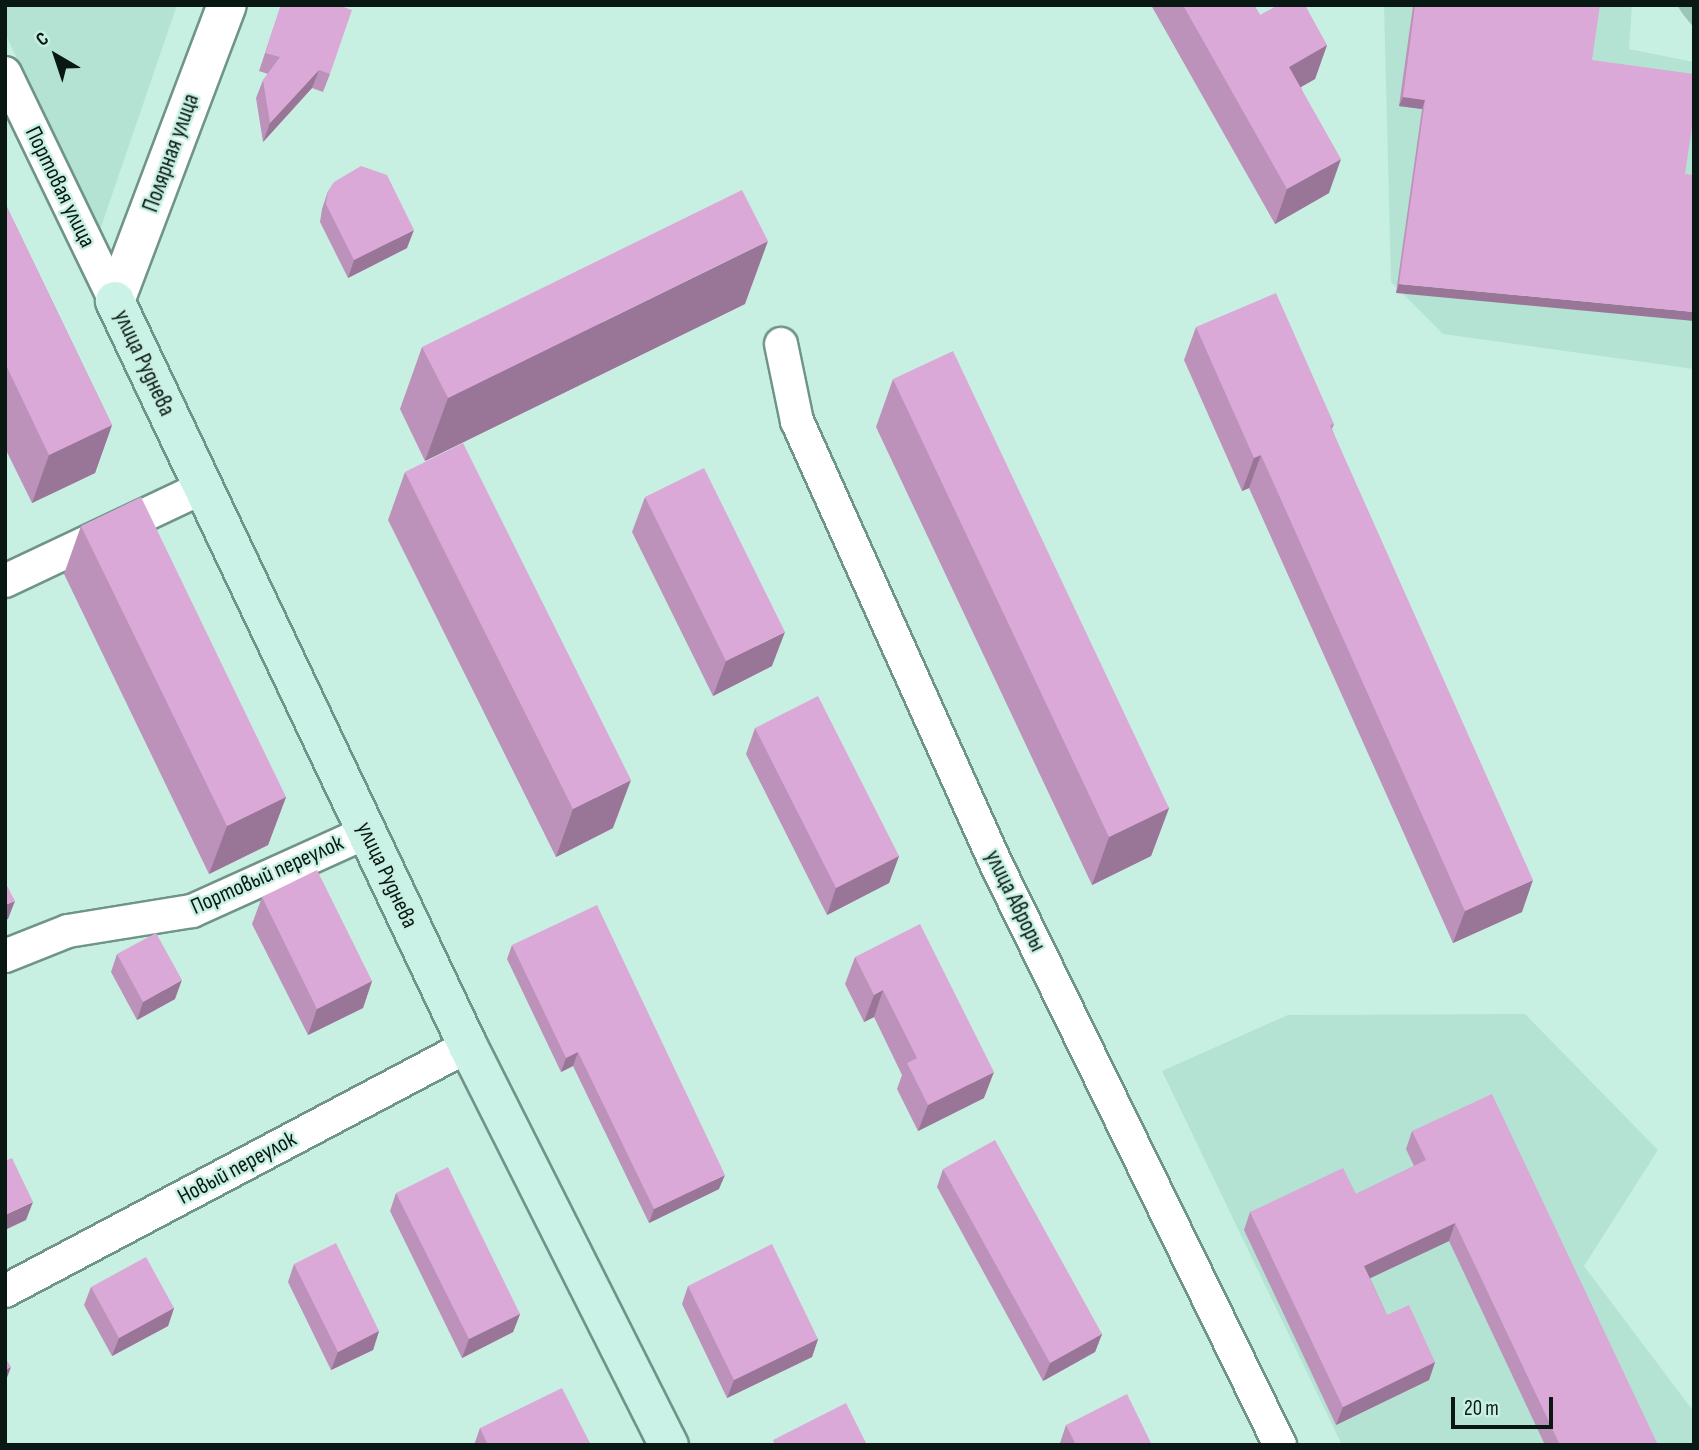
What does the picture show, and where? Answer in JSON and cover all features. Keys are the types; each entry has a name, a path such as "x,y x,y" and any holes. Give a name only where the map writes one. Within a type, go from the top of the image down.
{"main road":[{"name":"улица Руднева","path":"116,301 202,488 468,1046 669,1445"}],"street":[{"name":"Полярная улица","path":"116,301 227,5"},
{"name":"Портовая улица","path":"5,73 116,301"},
{"name":"улица Авроры","path":"781,344 797,421 999,870 1280,1445"},
{"path":"5,581 202,488"},
{"name":"Портовый переулок","path":"5,956 68,931 192,911 367,832"},
{"name":"Новый переулок","path":"5,1291 468,1046"}],"shaded area":[{"path":"5,5 177,5 99,233 5,33"},
{"path":"1384,5 1632,5 1629,49 1694,62 1694,369 1443,334 1391,282"},
{"path":"1677,5 1694,5 1694,28 1682,13"},
{"path":"1525,1014 1658,1150 1584,1266 1694,1412 1694,1445 1342,1445 1162,1071 1288,1015"}],"building":[{"path":"281,5 338,5 352,10 330,74 319,70 270,123 263,80 280,57 265,53"},
{"path":"1183,5 1254,5 1260,15 1278,5 1305,5 1327,45 1289,67 1341,159 1287,189"},
{"path":"1415,5 1600,5 1592,60 1694,74 1694,114 1685,174 1694,175 1694,312 1399,284 1425,100 1403,97"},
{"path":"361,166 387,175 414,230 354,260 326,204 328,191 334,182"},
{"path":"742,190 768,241 448,398 422,347"},
{"path":"5,203 112,425 49,455 5,363"},
{"path":"1276,293 1334,424 1330,425 1533,880 1465,911 1261,455 1254,458 1196,327"},
{"path":"953,351 1169,808 1109,837 893,379"},
{"path":"463,443 631,780 573,809 405,472"},
{"path":"704,468 785,632 726,661 645,497"},
{"path":"141,497 286,797 227,826 81,526"},
{"path":"818,696 899,856 836,888 755,728"},
{"path":"317,870 372,981 317,1009 262,897"},
{"path":"5,882 15,901 5,905"},
{"path":"597,905 725,1175 654,1209 578,1052 566,1058 512,945"},
{"path":"920,924 994,1072 928,1105 907,1063 917,1058 883,990 874,995 855,957"},
{"path":"156,933 182,980 143,1002 117,954"},
{"path":"1492,1094 1658,1445 1560,1445 1455,1223 1364,1266 1387,1315 1409,1305 1435,1362 1343,1407 1250,1212 1343,1168 1356,1194 1426,1160 1412,1131"},
{"path":"995,1140 1102,1334 1050,1363 943,1169"},
{"path":"12,1158 33,1202 5,1215 5,1161"},
{"path":"448,1167 520,1314 469,1339 396,1193"},
{"path":"336,1243 379,1331 338,1352 294,1264"},
{"path":"772,1244 818,1339 734,1380 688,1286"},
{"path":"146,1257 174,1308 119,1338 91,1287"},
{"path":"5,1357 11,1367 5,1370"},
{"path":"562,1388 591,1445 488,1445 480,1428"},
{"path":"1127,1394 1152,1445 1076,1445 1066,1425"},
{"path":"846,1403 867,1445 775,1445 773,1440"}]}
